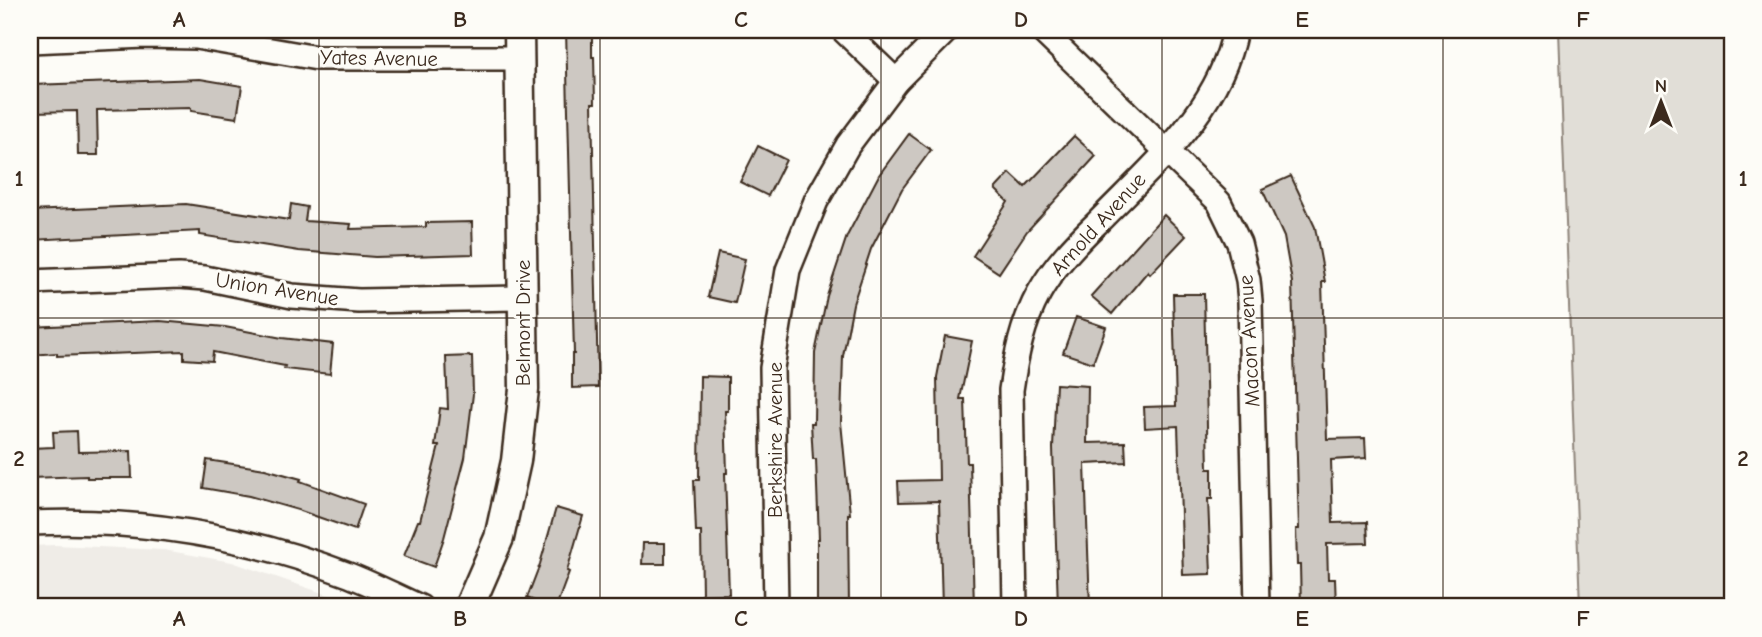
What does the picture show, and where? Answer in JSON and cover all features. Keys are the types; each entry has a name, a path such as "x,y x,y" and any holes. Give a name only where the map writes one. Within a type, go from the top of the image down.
{"street":[{"name":"Belmont Drive","path":"469,607 499,538 516,461 524,389 519,30"},
{"path":"843,30 897,81"},
{"name":"Berkshire Avenue","path":"776,607 772,368 788,270 816,201 848,145 897,81 947,30"},
{"name":"Macon Avenue","path":"1041,30 1219,202 1239,243 1248,280 1256,607"},
{"name":"Arnold Avenue","path":"1015,607 1011,390 1016,355 1025,324 1039,292 1055,268 1167,150 1206,104 1231,48 1235,30"},
{"name":"Yates Avenue","path":"30,41 145,36 196,37 317,58 520,58"},
{"name":"Union Avenue","path":"30,282 178,276 205,278 292,296 359,301 524,298"},
{"path":"30,523 98,522 164,527 249,542 348,575 420,607"}],"shaded area":[{"path":"1559,30 1732,30 1732,607 1580,607"},
{"path":"30,546 164,550 232,562 363,607 30,607"}],"building":[{"path":"566,30 592,30 598,387 572,388 574,354"},
{"path":"200,79 242,86 237,118 191,111 191,108 97,110 98,155 78,155 77,111 33,112 32,85"},
{"path":"909,134 931,150 902,189 871,249 853,304 843,356 841,422 850,514 849,607 817,607 819,539 816,459 813,459 811,423 814,423 815,353 827,296 847,236 879,175"},
{"path":"1074,136 1096,156 1027,231 999,273 973,256 1008,202 995,189 1010,173 1025,187"},
{"path":"758,146 786,160 768,196 740,182"},
{"path":"1291,176 1315,227 1325,282 1322,282 1327,439 1365,438 1366,458 1331,460 1333,523 1367,522 1368,543 1327,544 1328,579 1335,579 1336,607 1301,607 1296,529 1299,529 1292,282 1284,237 1262,189"},
{"path":"186,204 289,220 291,204 307,207 305,221 351,224 350,229 426,227 426,223 472,222 473,254 375,257 299,251 200,235 200,231 31,240 30,211"},
{"path":"1164,215 1186,236 1150,274 1148,271 1112,314 1091,296"},
{"path":"718,253 745,259 735,303 708,297"},
{"path":"1173,294 1204,294 1208,469 1212,469 1212,499 1208,499 1211,574 1183,575 1178,426 1145,428 1144,407 1176,406"},
{"path":"1076,317 1106,327 1093,363 1063,353"},
{"path":"160,321 225,327 333,344 330,374 284,369 285,366 213,352 212,361 184,359 184,351 30,355 30,327"},
{"path":"945,336 972,341 960,399 965,399 967,463 970,463 974,607 942,607 939,501 899,502 898,481 939,480 937,377"},
{"path":"472,356 473,394 465,458 434,567 404,556 420,521 439,446 435,446 440,408 448,409 446,357"},
{"path":"700,376 728,377 725,473 729,594 702,595 701,532 696,532 694,480 699,480"},
{"path":"1056,384 1088,386 1087,443 1125,442 1126,462 1085,464 1090,607 1058,607 1053,448"},
{"path":"77,431 78,452 131,451 132,478 30,478 30,448 54,447 53,432"},
{"path":"207,460 265,469 301,479 300,481 364,504 355,530 249,496 203,488"},
{"path":"556,508 583,516 567,571 569,572 556,607 550,607 527,598"},
{"path":"643,543 665,543 665,564 642,564"}]}
